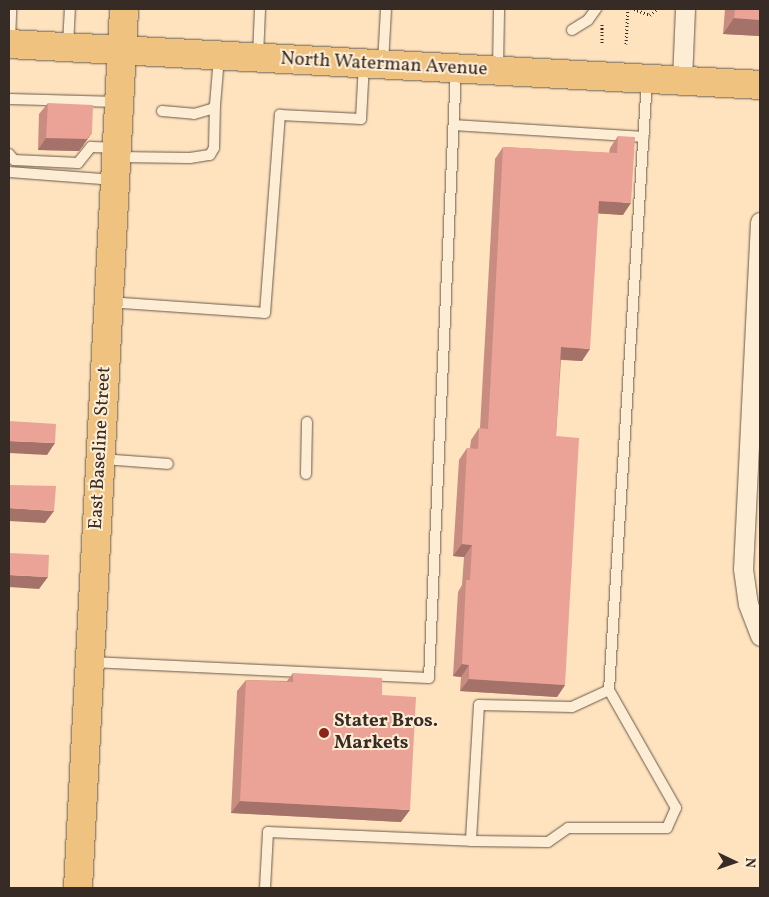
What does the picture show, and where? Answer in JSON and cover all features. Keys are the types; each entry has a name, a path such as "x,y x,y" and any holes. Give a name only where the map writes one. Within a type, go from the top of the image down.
{"main road":[{"name":"East Baseline Street","path":"78,888 124,9"},
{"name":"North Waterman Avenue","path":"9,44 760,85"}],"street":[{"path":"682,80 685,9"},
{"path":"760,222 753,510 743,569 748,604 760,636"}],"lane":[{"path":"9,44 11,9"},
{"path":"68,46 70,9"},
{"path":"258,58 260,9"},
{"path":"109,302 265,313 280,115 361,119 386,9"},
{"path":"498,70 499,9"},
{"path":"572,30 599,11"},
{"path":"9,172 210,155 214,148 219,56"},
{"path":"90,662 429,678 456,68"},
{"path":"265,888 268,832 471,841 548,842 568,828 667,828 676,808 609,690 647,79"},
{"path":"9,99 119,102"},
{"path":"162,111 206,113 216,105"},
{"path":"454,125 644,137"},
{"path":"9,154 14,160 78,163 91,147 116,162"},
{"path":"306,474 307,422"},
{"path":"100,459 168,464"},
{"path":"471,841 479,705 572,707 609,690"}],"path":[{"path":"626,44 628,9"},
{"path":"634,9 650,15 657,9"},
{"path":"599,11 602,43"}],"building":[{"path":"735,9 760,9 760,20 734,18"},
{"path":"48,103 93,105 92,133 87,139 46,138"},
{"path":"618,136 635,137 631,203 599,201 590,349 561,347 556,436 579,438 565,685 469,679 469,665 462,664 466,580 470,580 472,545 462,544 467,448 478,449 479,428 488,429 503,147 617,153"},
{"path":"9,421 56,424 55,443 9,441"},
{"path":"9,485 56,486 54,511 9,508"},
{"path":"9,553 49,555 48,577 9,575"},
{"path":"293,673 382,678 382,695 416,697 410,810 240,801 246,680 293,682"}],"place":[{"name":"Stater Bros. Markets","path":"324,733"}]}
